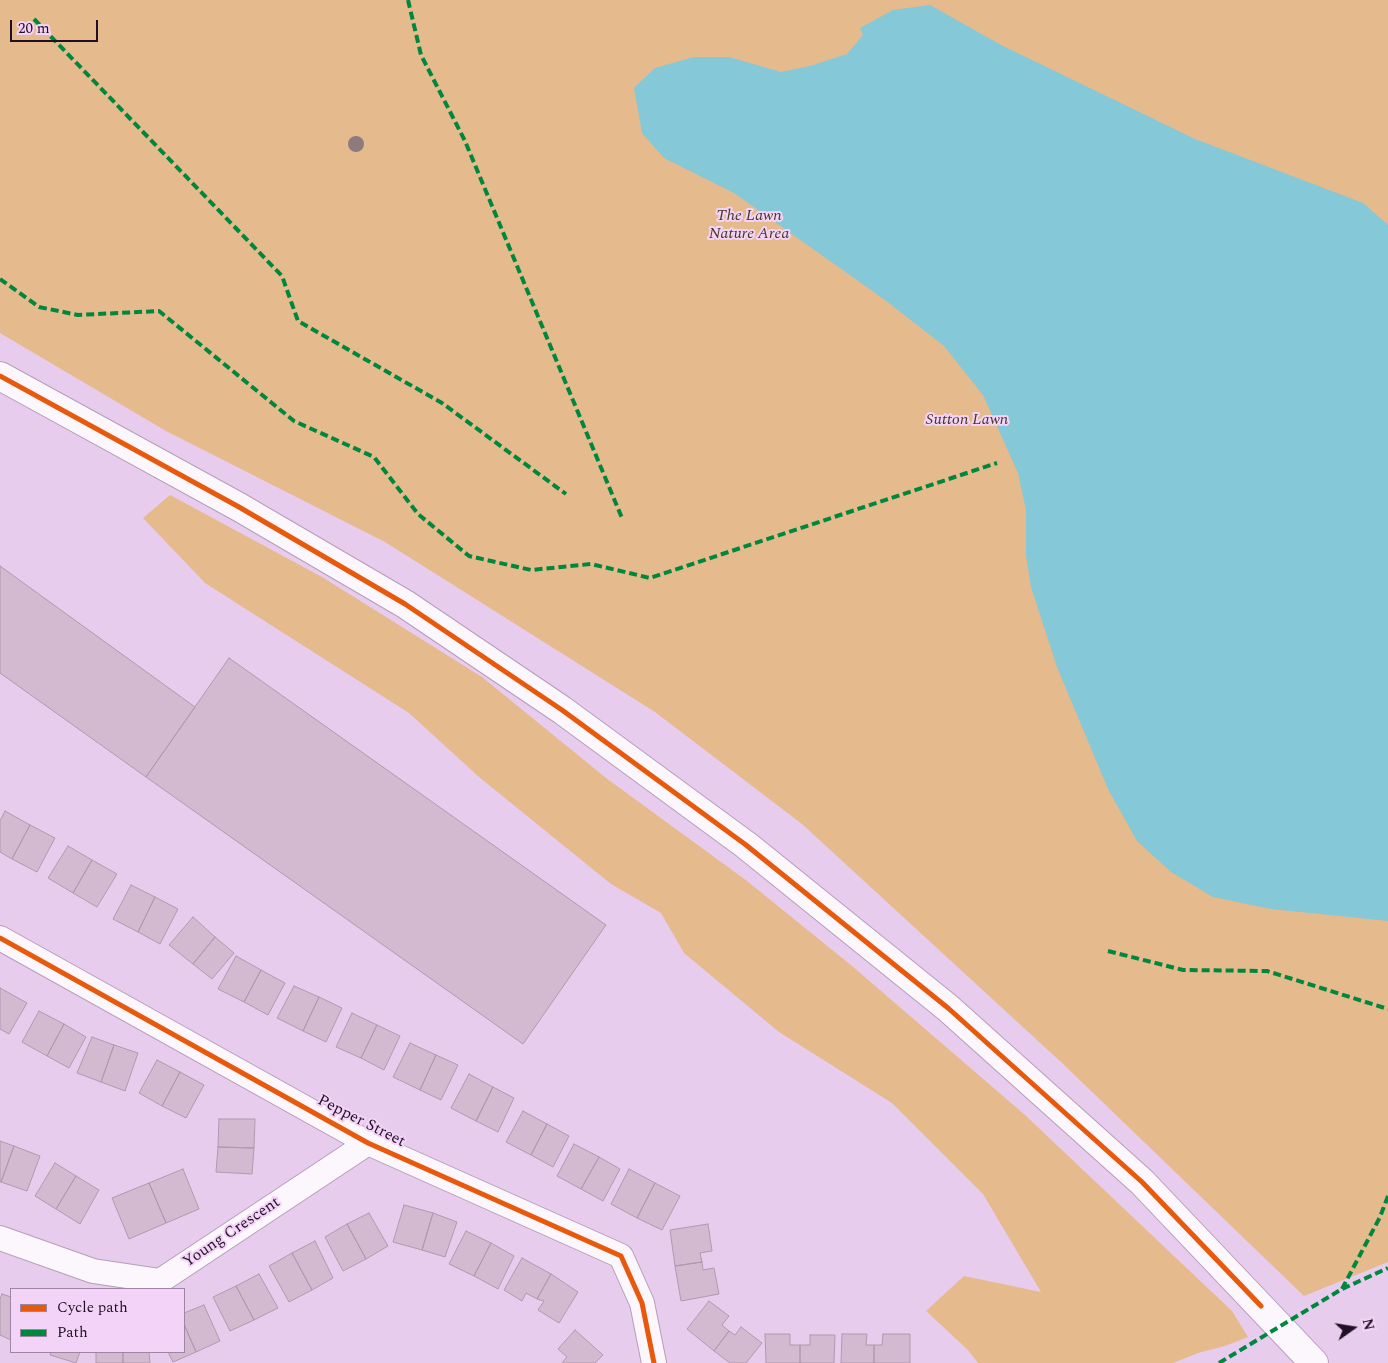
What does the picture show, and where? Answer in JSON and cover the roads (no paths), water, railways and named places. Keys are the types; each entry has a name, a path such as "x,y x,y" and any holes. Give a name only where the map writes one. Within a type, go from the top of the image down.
{"highway":[{"path":"0,376 239,507 406,604 562,710 746,845 948,1008 1142,1182 1312,1360"}],"street":[{"name":"Pepper Street","path":"0,938 368,1142 622,1256 642,1303 654,1363"},
{"name":"Young Crescent","path":"0,1238 93,1271 160,1281 368,1142"}],"park label":[{"name":"The Lawn Nature Area","path":"749,226"},
{"name":"Sutton Lawn","path":"967,421"}]}
